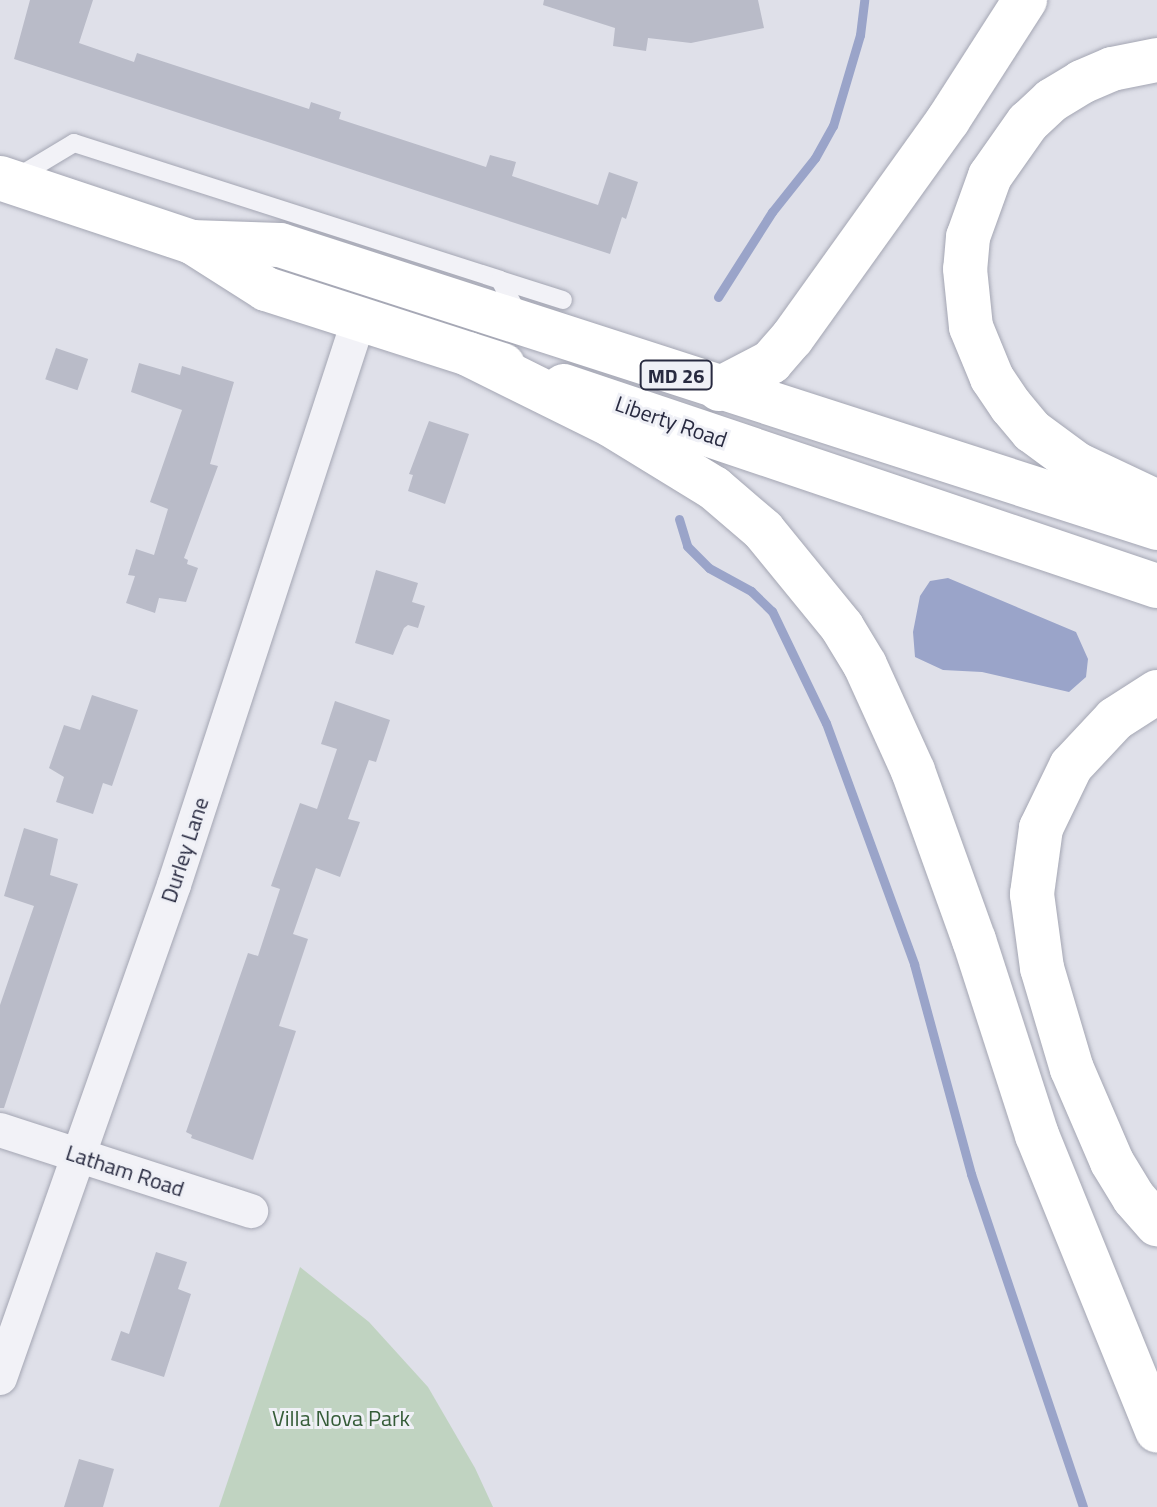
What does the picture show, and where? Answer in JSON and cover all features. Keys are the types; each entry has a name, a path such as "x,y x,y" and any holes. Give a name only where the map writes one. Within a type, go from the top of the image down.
{"main road":[{"path":"719,389 771,362 792,338 948,120 1025,0"},
{"path":"1157,60 1112,69 1082,82 1052,100 1028,122 990,176 972,223 965,269 971,327 992,378 1011,406 1032,431 1077,464 1157,502"},
{"name":"Liberty Road","path":"5,180 192,242 266,289 1157,586"},
{"name":"Liberty Road","path":"192,242 280,245 1157,528"},
{"path":"468,354 611,425 714,488 763,530 842,627 865,665 913,771 974,940 1037,1135 1157,1431"},
{"path":"1157,692 1115,719 1071,766 1041,828 1032,894 1035,932 1052,1010 1077,1082 1112,1162 1134,1198 1157,1224"}],"street":[{"name":"Durley Lane","path":"0,1378 80,1157 359,319"},
{"name":"Latham Road","path":"0,1130 251,1211"}],"lane":[{"path":"5,180 74,143 563,300"},
{"path":"500,280 524,326"}],"green space":[{"name":"Villa Nova Park","path":"300,1267 369,1322 428,1387 475,1468 493,1507 219,1507"}],"water":[{"path":"948,578 1076,632 1088,659 1086,677 1069,692 982,672 943,670 915,657 913,632 920,596 930,581"}],"building":[{"path":"30,0 93,0 79,43 134,62 137,53 309,109 311,102 341,112 339,119 486,167 490,155 516,162 512,176 598,205 609,172 638,182 626,219 622,217 610,254 14,59"},
{"path":"544,0 758,0 764,28 691,43 648,38 646,51 613,46 615,28 543,5"},
{"path":"56,348 88,359 77,390 45,379"},
{"path":"139,363 180,375 182,366 234,382 210,464 218,466 184,558 188,560 187,564 198,568 186,602 159,598 155,613 126,603 135,576 128,575 136,549 154,555 168,509 150,502 182,410 131,392"},
{"path":"429,421 469,434 445,504 408,491 413,475 409,474"},
{"path":"376,570 418,583 412,602 425,606 418,628 408,625 404,628 393,655 355,643"},
{"path":"92,695 138,710 112,786 103,783 93,814 56,802 64,777 49,768 64,725 80,730"},
{"path":"335,701 390,720 376,762 369,760 348,819 360,822 340,877 316,868 293,934 308,939 279,1026 296,1031 253,1160 191,1138 192,1135 186,1132 248,953 258,956 280,889 271,886 300,803 317,809 337,749 321,744"},
{"path":"24,828 58,839 50,875 78,884 4,1108 0,1108 0,1005 34,906 4,896"},
{"path":"156,1252 187,1262 178,1289 191,1294 164,1377 111,1360 121,1331 129,1334"},
{"path":"79,1459 114,1469 103,1507 64,1507"}],"waterway":[{"path":"718,297 772,212 815,158 833,126 860,35 864,0"},
{"path":"679,519 687,546 709,568 751,591 772,611 826,723 914,964 971,1174 1083,1507"}]}
